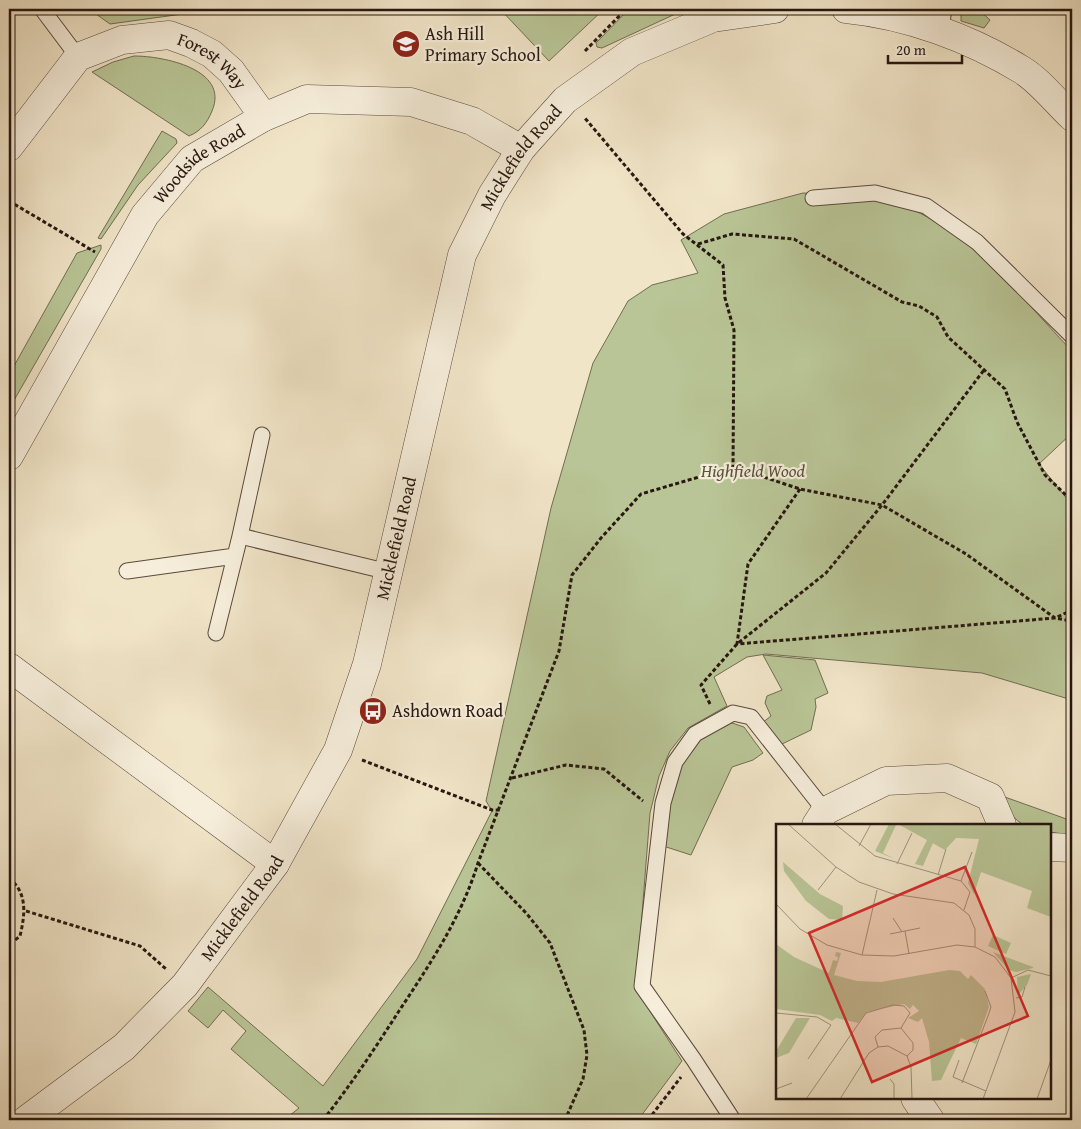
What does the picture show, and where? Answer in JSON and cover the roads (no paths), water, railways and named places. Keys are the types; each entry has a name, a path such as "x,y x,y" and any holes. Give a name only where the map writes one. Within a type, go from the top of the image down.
{"street":[{"name":"Micklefield Road","path":"26,1120 124,1047 184,985 275,864 338,750 367,664 462,255 492,195 521,149 565,100 632,52 714,18 775,9"},
{"path":"846,9 942,19 1023,71 1072,117"},
{"name":"Forest Way","path":"78,57 122,40 169,35 212,54 231,71 264,117"},
{"path":"9,147 78,57"},
{"name":"Woodside Road","path":"9,456 146,215 192,159 264,117 307,99 411,102 472,121 521,149"},
{"path":"9,667 275,864"},
{"path":"821,818 886,781 947,778 990,797 1002,824"},
{"path":"1051,847 1072,848"},
{"path":"916,1099 930,1120"}],"lane":[{"path":"42,9 78,57"},
{"path":"813,198 875,193 926,206 977,242 1072,336"},
{"path":"216,633 262,435"},
{"path":"240,536 389,572"},
{"path":"127,570 235,556"},
{"path":"733,1120 642,986 663,803 675,762 695,734 718,720 733,713 751,717 821,818"}],"place":[{"name":"Ash Hill Primary School","path":"406,44"},
{"name":"Ashdown Road","path":"373,711"}],"park label":[{"name":"Highfield Wood","path":"753,471"}]}
